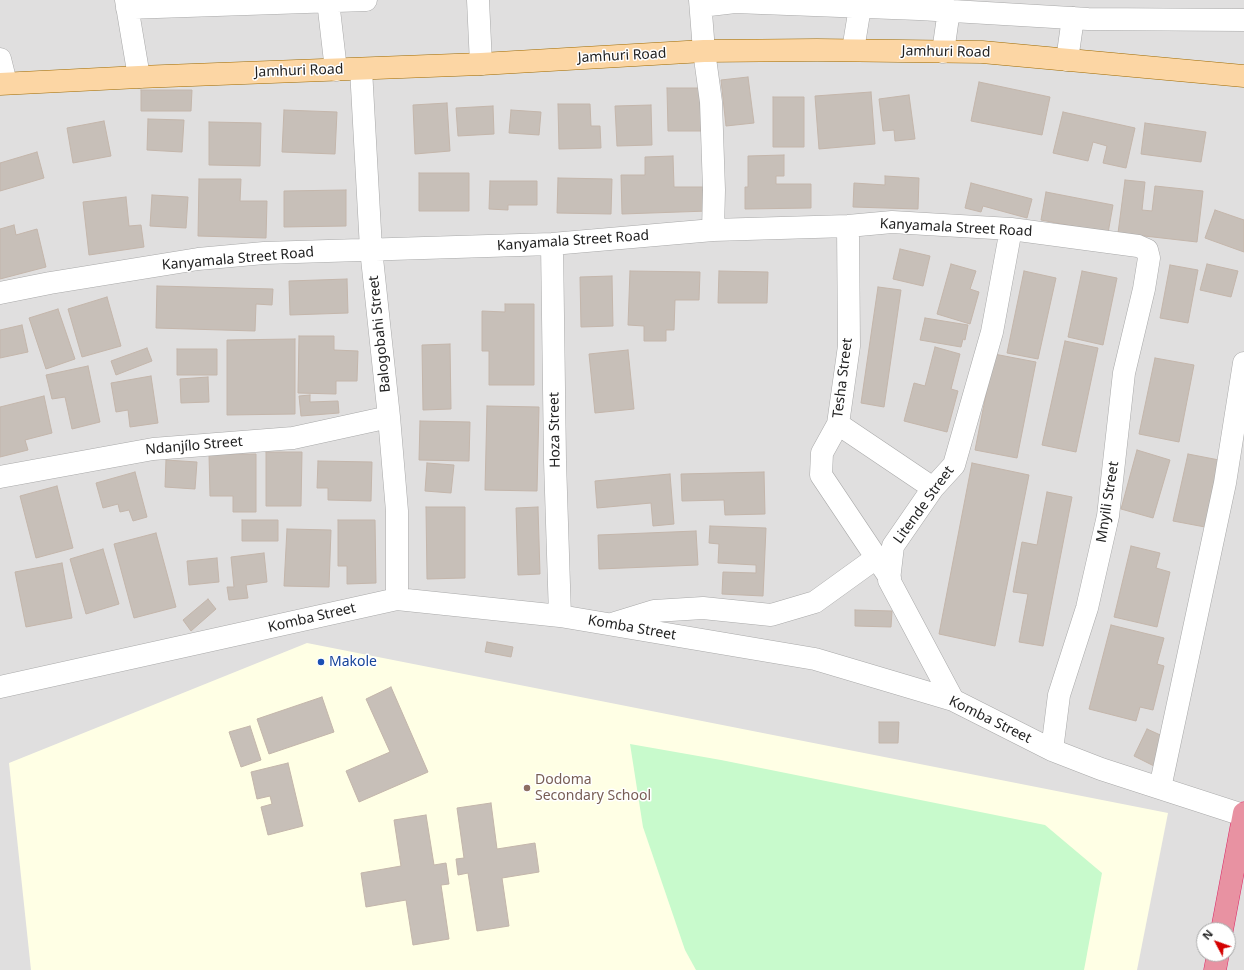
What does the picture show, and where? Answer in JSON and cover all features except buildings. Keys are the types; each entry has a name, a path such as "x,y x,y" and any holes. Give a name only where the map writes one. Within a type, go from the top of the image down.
{"highway":[{"path":"1224,922 1244,814"}],"main road":[{"name":"Jamhuri Road","path":"3,83 481,64 704,51 853,50 982,52 1244,76"}],"street":[{"path":"139,77 126,4 366,0"},
{"path":"478,0 481,64"},
{"path":"328,1 336,70"},
{"path":"713,230 714,190 711,102 704,51 700,3 735,2 949,10 1073,18 1244,20"},
{"path":"853,50 860,7"},
{"path":"943,52 949,10"},
{"path":"1067,60 1073,18"},
{"path":"0,59 3,83"},
{"name":"Balogobahi Street","path":"361,69 371,249 389,417 396,511 397,599"},
{"name":"Kanyamala Street Road","path":"0,293 198,260 264,253 552,244 713,230 848,226 892,222 1011,229 1138,246 1147,250"},
{"name":"Tesha Street","path":"848,226 849,346 838,424 822,453 821,476 890,578"},
{"name":"Litende Street","path":"953,700 889,580 893,546 933,488 954,465 992,332 1011,229"},
{"name":"Hoza Street","path":"552,244 555,461 560,616"},
{"name":"Mnyili Street","path":"1052,750 1059,695 1087,608 1108,516 1124,373 1144,289 1149,258 1147,250"},
{"path":"1160,788 1225,482 1244,363"},
{"name":"Ndanjílo Street","path":"0,477 153,449 293,438 389,417"},
{"path":"838,424 933,488"},
{"path":"612,624 654,611 703,608 771,615 815,602 876,558"},
{"name":"Komba Street","path":"0,687 397,599 560,616 815,659 953,700 1052,750 1100,769 1244,814"}],"shaded area":[{"path":"0,0 1244,0 1244,970 0,970"},
{"name":"Dodoma Secondary School","path":"307,643 1168,813 1137,970 31,970 9,763"}],"green space":[{"path":"630,744 721,760 1045,825 1102,873 1084,970 696,970 685,950 643,827"}],"place":[{"name":"Makole","path":"321,662"},
{"name":"Dodoma Secondary School","path":"527,788"}]}
